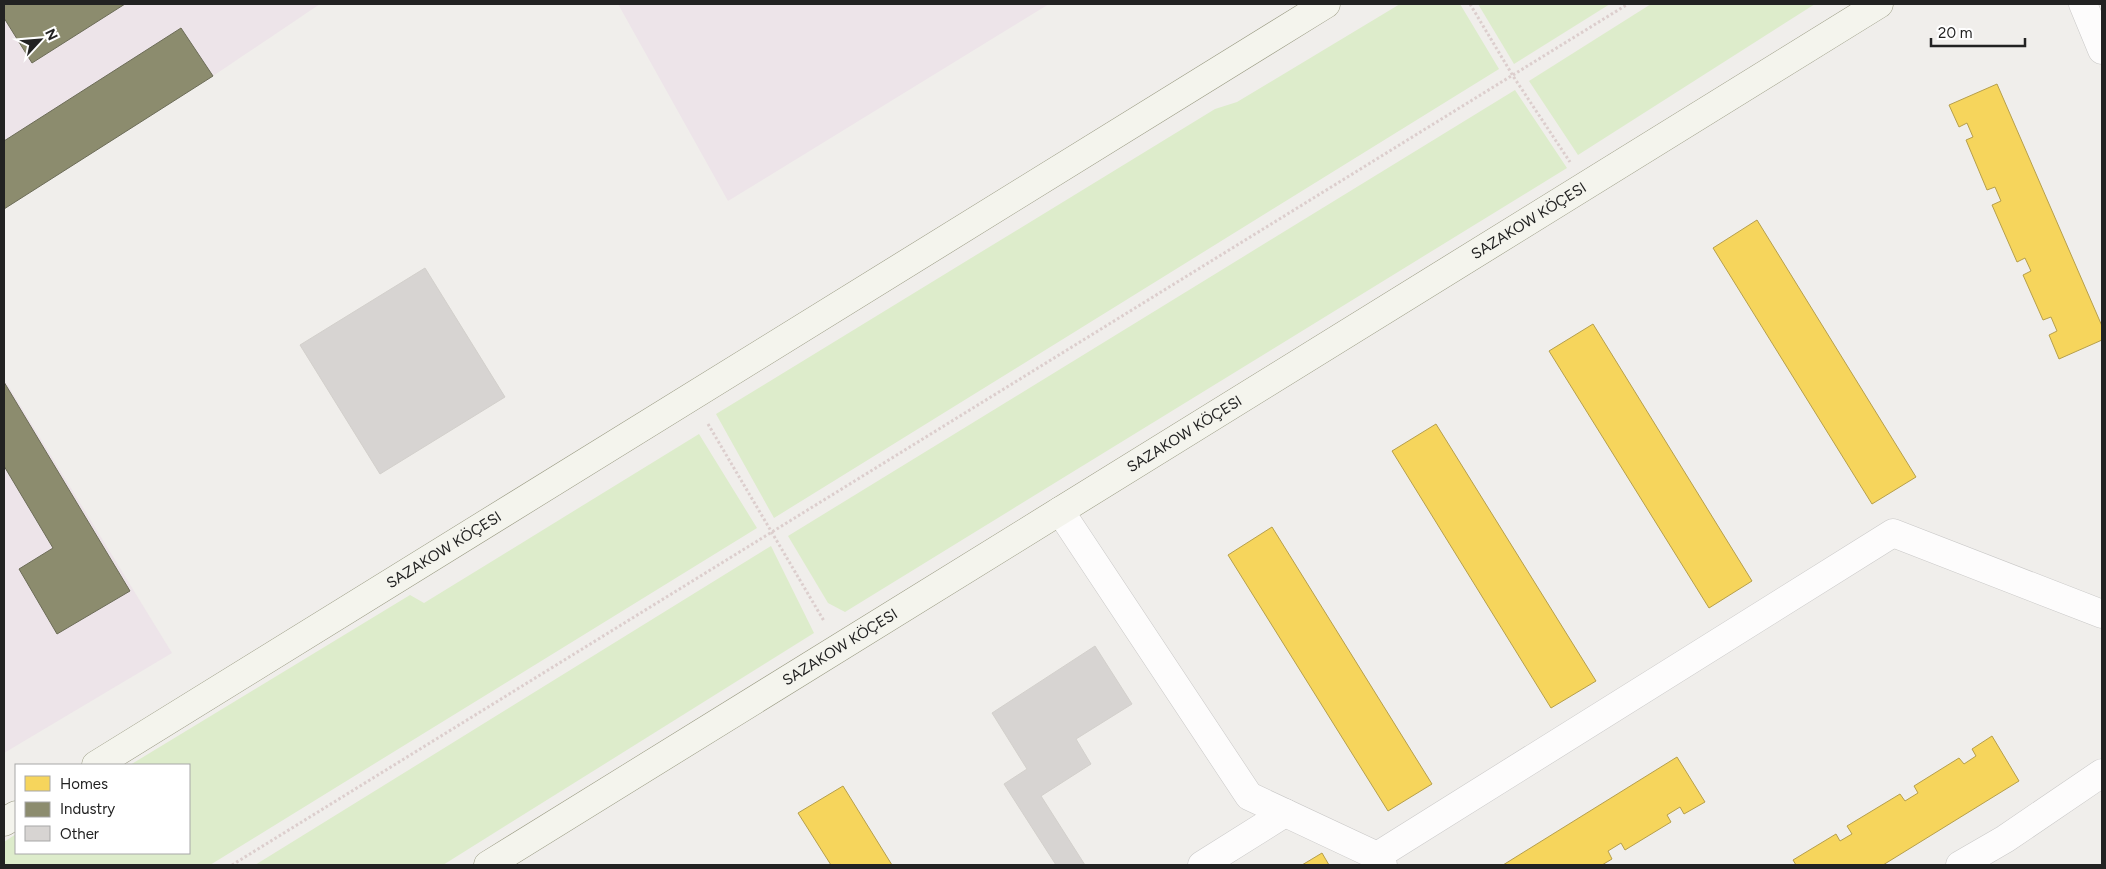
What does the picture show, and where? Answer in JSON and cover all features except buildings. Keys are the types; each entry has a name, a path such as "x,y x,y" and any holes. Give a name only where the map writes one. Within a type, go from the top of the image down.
{"main road":[{"name":"SAZAKOW KÖÇESI","path":"98,764 1326,4"},
{"name":"SAZAKOW KÖÇESI","path":"488,865 1879,4"},
{"path":"4,822 15,816"}],"street":[{"path":"2083,4 2102,50"},
{"path":"1060,511 1249,796 1380,861 1893,533 2102,614"},
{"path":"1960,865 2004,839 2102,773"},
{"path":"1202,865 1285,813"}],"path":[{"path":"1470,4 1513,76 1570,162"},
{"path":"232,865 1628,4"},
{"path":"708,424 824,621"}],"shaded area":[{"path":"4,4 320,4 213,76 4,209"},
{"path":"618,4 1049,4 728,201"},
{"path":"4,379 172,653 4,753"}],"green space":[{"path":"1400,4 1460,4 1499,69 774,518 716,414 1215,109 1237,102"},
{"path":"1478,4 1610,4 1514,64"},
{"path":"1651,4 1815,4 1578,155 1529,81"},
{"path":"1515,90 1567,168 845,612 828,603 788,536"},
{"path":"699,434 757,528 210,865 4,865 4,842 15,835 15,854 190,854 190,764 132,764 410,595 424,603"},
{"path":"771,546 814,633 443,865 255,865"}]}
